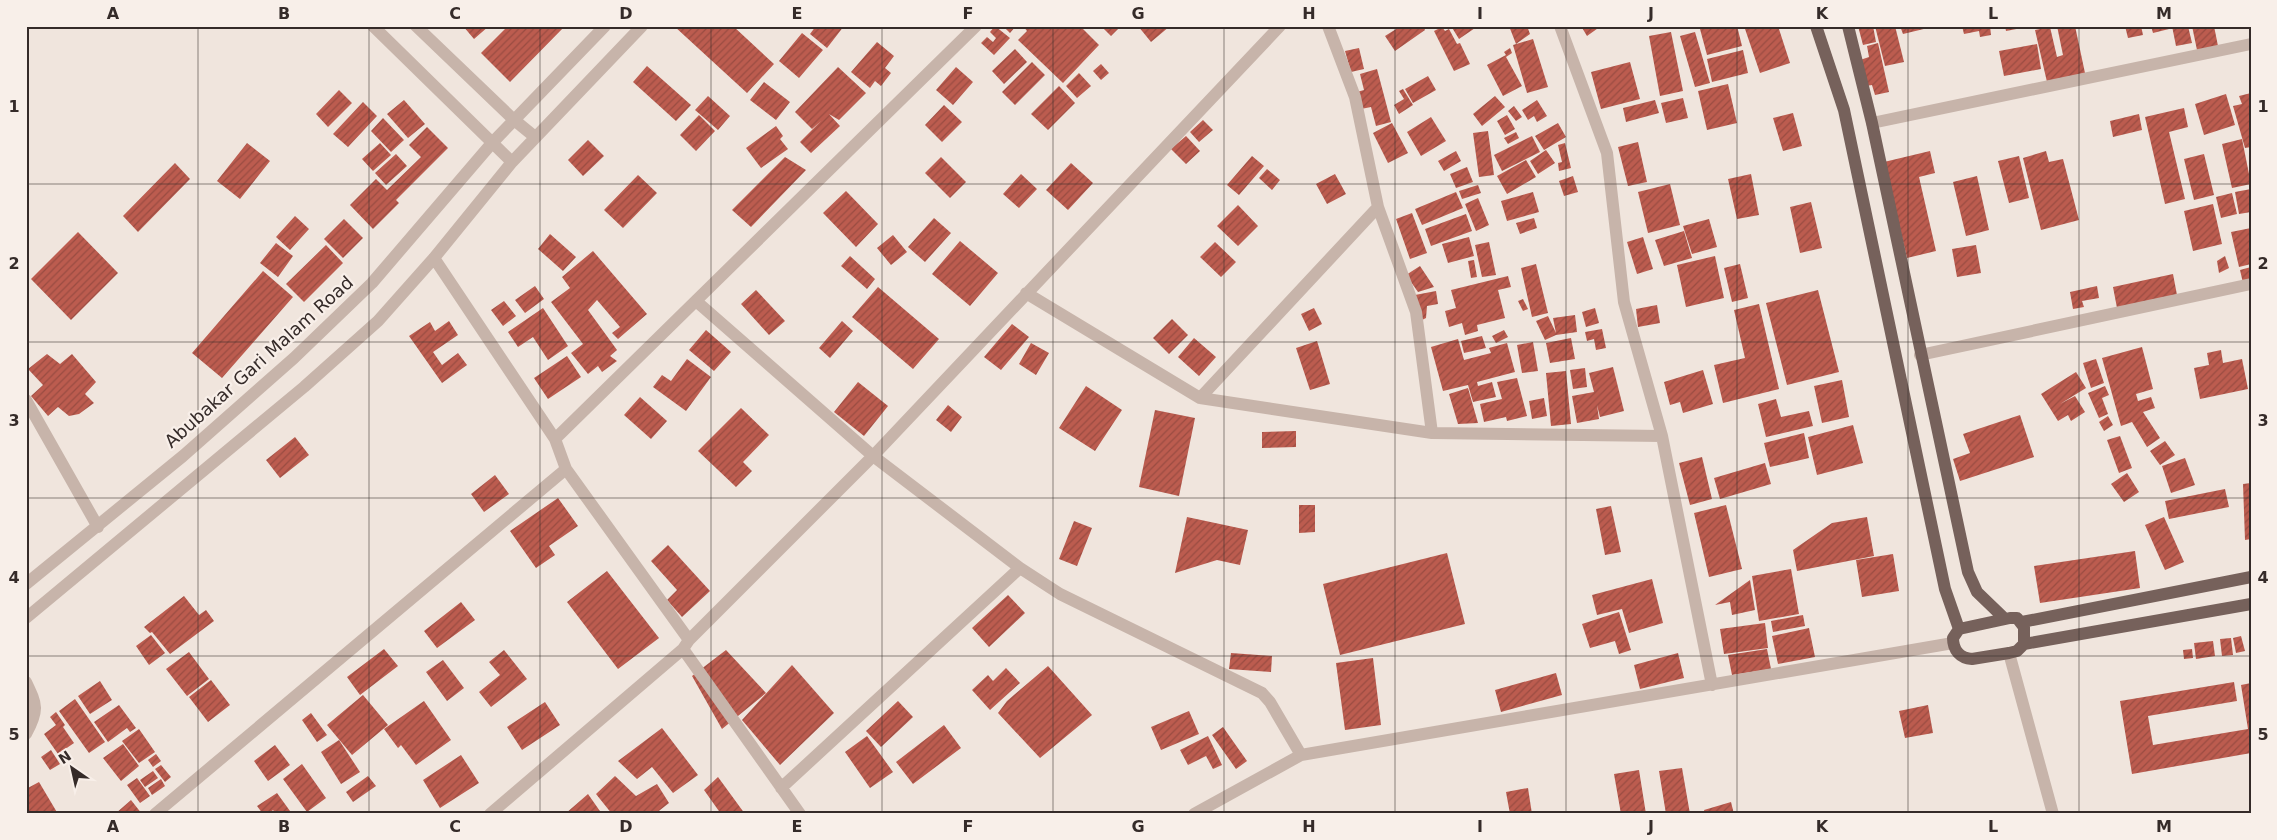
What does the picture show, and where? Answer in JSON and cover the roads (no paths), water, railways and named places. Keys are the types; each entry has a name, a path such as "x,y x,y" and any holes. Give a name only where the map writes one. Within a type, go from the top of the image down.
{"main road":[{"path":"1816,26 1844,110 1945,589 1959,629"},
{"path":"1848,26 1872,123 1920,355 1968,572 1977,592 2005,619"},
{"path":"2022,622 2251,577"},
{"path":"2024,644 2025,636 2022,622 2017,618 1959,629 1955,633 1953,643 1957,652 1965,658 2009,653 2017,651 2024,644 2251,604"}],"street":[{"path":"373,26 512,162"},
{"path":"416,26 513,119 535,137"},
{"name":"Abubakar Gari Malam Road","path":"26,584 98,528 294,358 372,283 492,142 606,26"},
{"path":"26,618 304,387 378,321 434,258 512,162 642,26"},
{"path":"556,439 976,26"},
{"path":"490,814 686,644 873,456 1280,26"},
{"path":"1328,26 1355,97 1378,207 1416,312 1432,433"},
{"path":"1560,26 1607,153 1624,302 1662,436 1712,685"},
{"path":"1872,123 2251,44"},
{"path":"1200,398 1378,207"},
{"path":"434,258 556,439 566,469 800,814"},
{"path":"1920,355 2251,284"},
{"path":"1026,293 1200,398 1432,433 1662,436"},
{"path":"696,301 873,456 1020,568 1060,594 1262,693 1270,702 1301,755"},
{"path":"26,400 98,528"},
{"path":"155,814 566,469"},
{"path":"781,788 1020,568"},
{"path":"1194,814 1301,755 1953,643"},
{"path":"2009,653 2053,814"},
{"path":"26,682 36,704 33,721 26,734"}]}
